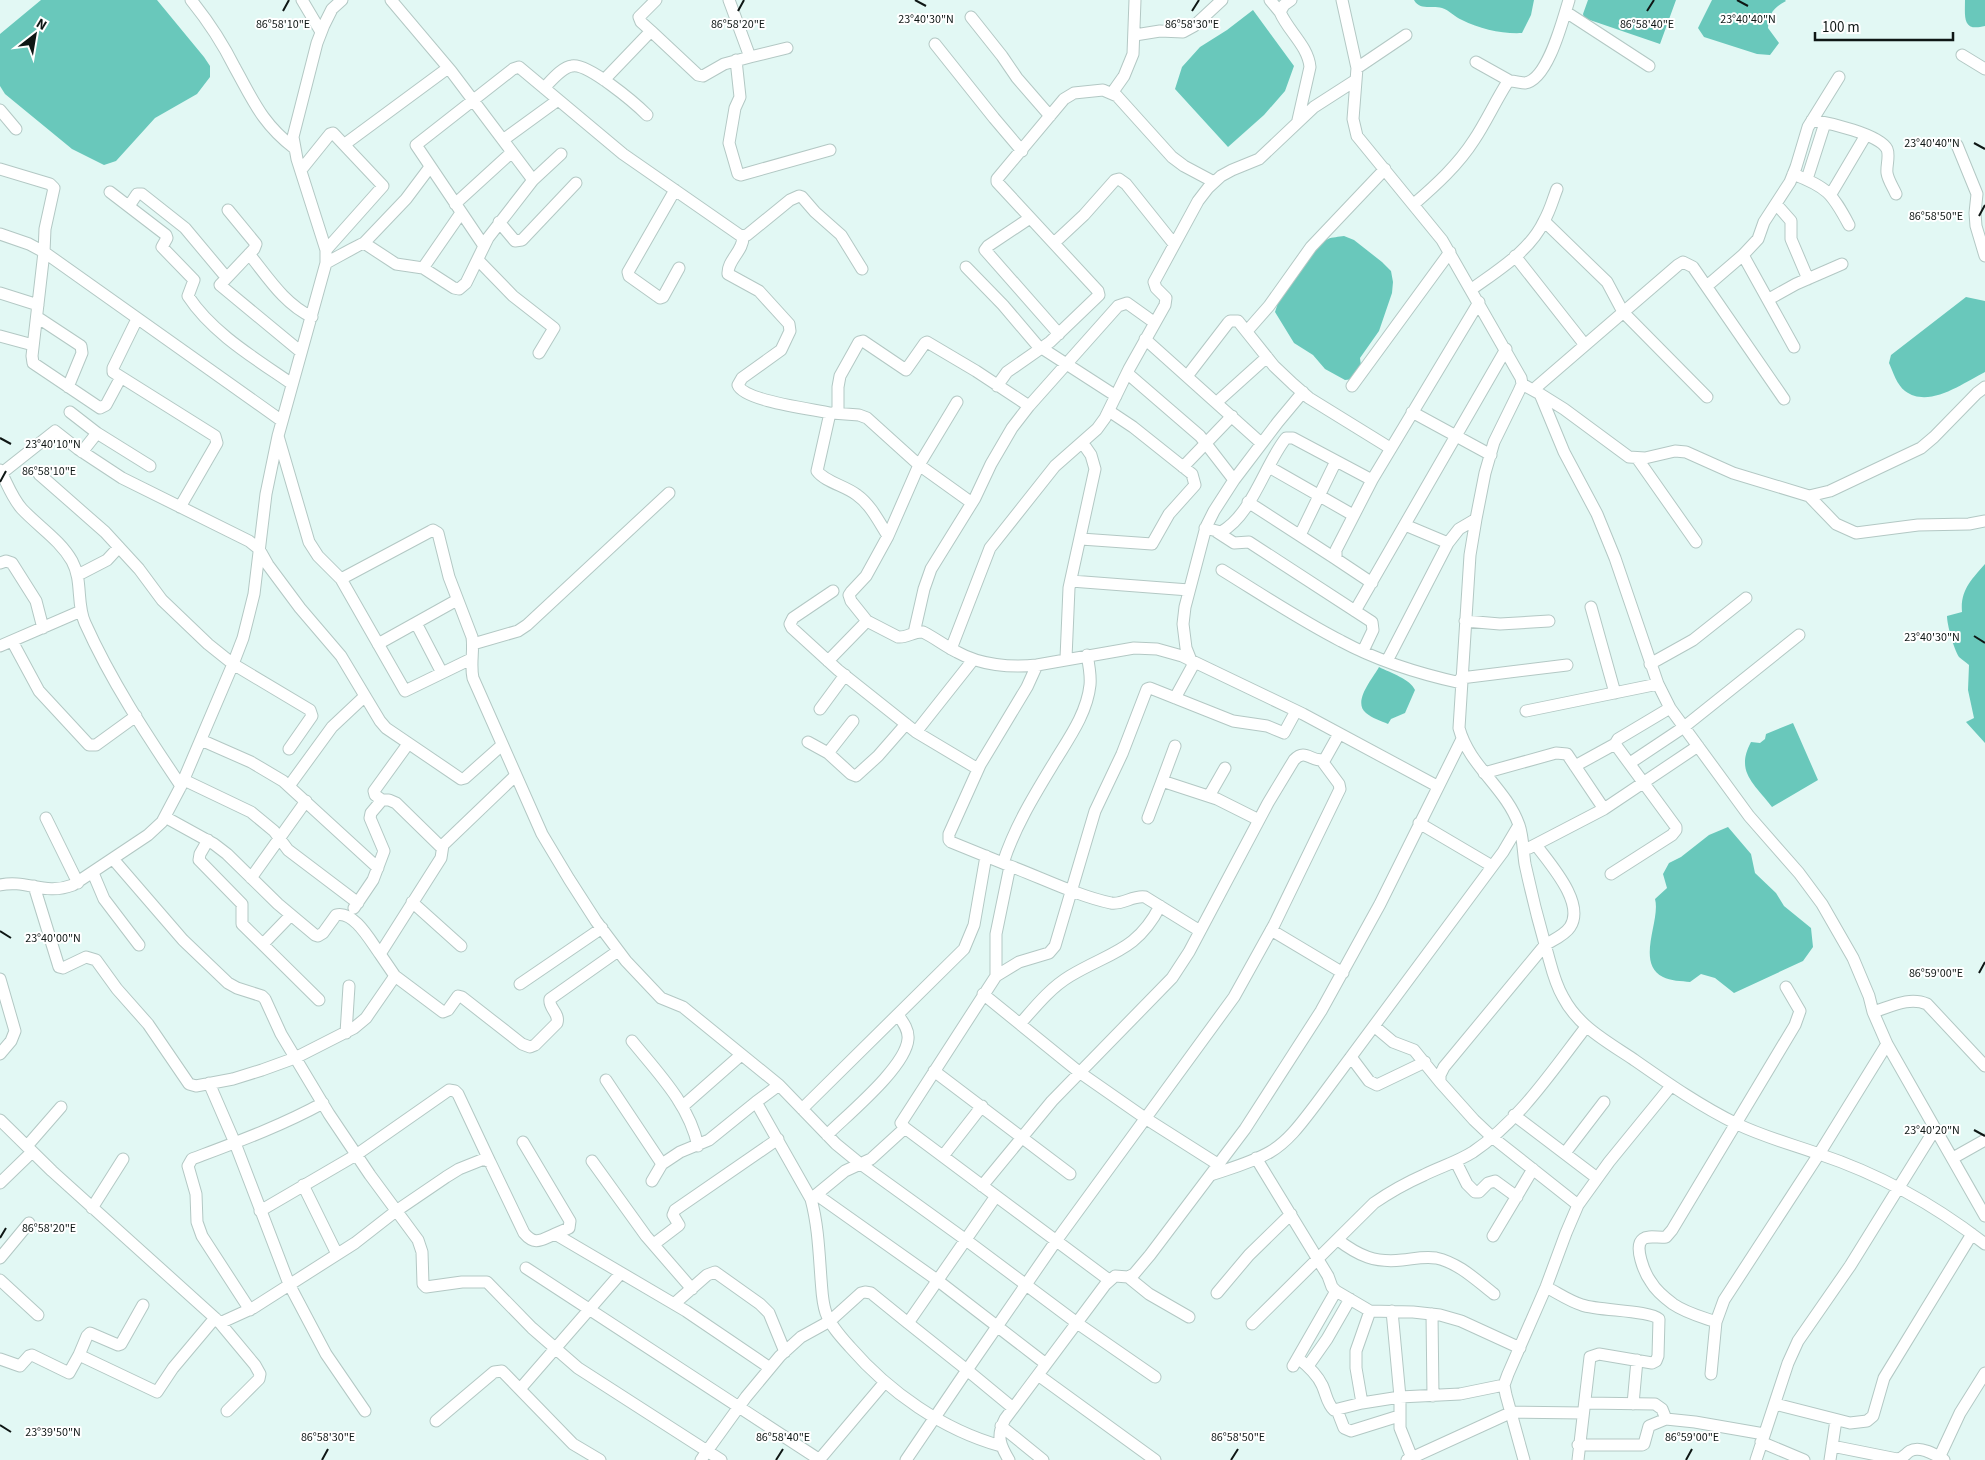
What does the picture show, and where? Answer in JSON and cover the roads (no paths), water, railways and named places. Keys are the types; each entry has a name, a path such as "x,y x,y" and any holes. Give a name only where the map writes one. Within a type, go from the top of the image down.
{"street":[{"path":"191,0 210,25 235,66 259,112 279,137 294,148"},
{"path":"302,0 321,32"},
{"path":"0,884 17,884 48,890 60,890 93,873 148,835 165,817 183,783 233,664 250,613 254,594 266,494 278,436 326,263 326,250 294,148 295,126 321,32 332,9 342,0"},
{"path":"391,0 448,68 533,180"},
{"path":"729,0 750,57"},
{"path":"1112,93 1129,66 1133,54 1135,0"},
{"path":"1135,35 1160,31 1183,32 1194,26 1222,0"},
{"path":"1270,0 1280,12 1309,59 1310,67 1298,120"},
{"path":"1280,12 1284,5 1291,0"},
{"path":"1342,0 1357,68 1353,119 1354,131 1428,220 1450,252 1506,349 1519,373 1522,384 1494,442 1476,519 1470,555 1459,728 1462,739 1473,758 1511,809 1519,825 1532,898 1562,996 1573,1014 1586,1027 1671,1086 1736,1124 1776,1141 1819,1154 1899,1186 1985,1244"},
{"path":"1476,62 1510,81 1525,83 1539,75 1557,41 1569,0"},
{"path":"653,1 639,17 641,22 700,76 705,76 724,64 736,60 788,48"},
{"path":"1566,12 1649,66"},
{"path":"972,17 1017,78 1050,116"},
{"path":"604,80 651,31"},
{"path":"1357,68 1406,35"},
{"path":"935,44 1022,150"},
{"path":"1962,55 1985,69"},
{"path":"736,60 740,98 734,108 729,143 738,174 741,176 830,150"},
{"path":"544,88 562,70 571,66 578,66 604,80 625,95 647,115"},
{"path":"484,246 417,148 416,143 516,67 519,67 623,154 743,236"},
{"path":"344,144 448,68"},
{"path":"1707,286 1743,255 1758,239 1764,222 1793,174 1804,137 1812,120 1838,77"},
{"path":"952,649 990,548 1055,466 1097,428 1109,411 1167,301 1165,296 1156,288 1154,282 1198,201 1214,182 1232,170 1259,159 1272,149 1298,120 1314,107 1356,80"},
{"path":"1414,204 1442,180 1459,160 1474,140 1510,81"},
{"path":"997,386 1007,372 1059,334 1097,298 1099,293 997,182 999,177 1064,99 1074,93 1102,90 1112,93 1117,96 1172,157 1184,166 1214,182"},
{"path":"503,140 558,100"},
{"path":"0,110 16,129"},
{"path":"1812,120 1825,122 1866,135 1887,150 1887,174 1896,194"},
{"path":"1807,179 1825,122"},
{"path":"301,170 330,134 335,134 383,186 326,250"},
{"path":"1831,194 1866,135"},
{"path":"1957,145 1977,194 1976,226 1985,256"},
{"path":"423,268 458,208 512,152"},
{"path":"364,243 396,264 423,268 454,288 459,289 466,283 484,246 499,222 533,180 561,154"},
{"path":"326,263 364,243 406,199 430,167"},
{"path":"0,169 50,184 54,188 45,229 33,345 33,363 102,408 106,405 121,377"},
{"path":"1247,331 1269,306 1311,246 1385,169"},
{"path":"1793,174 1823,187 1831,194 1849,224"},
{"path":"1054,243 1084,215 1115,180 1119,179 1126,184 1174,244"},
{"path":"499,222 512,239 515,241 522,240 576,183"},
{"path":"1472,289 1515,256 1534,238 1544,221 1557,189"},
{"path":"675,190 628,272 629,276 660,298 663,297 679,268"},
{"path":"110,192 166,235 167,238 162,247 194,280 188,296 201,312 246,352 292,384"},
{"path":"129,206 137,194 142,194 185,228 226,277"},
{"path":"862,269 841,235 799,196 790,200 743,236 742,244 728,269 728,274 749,284 765,296 785,319 790,331 780,350 742,378 738,385 739,388 747,394 759,398 834,413 860,415 867,418 919,465 972,503"},
{"path":"1776,204 1791,221 1791,239 1808,279"},
{"path":"228,210 255,242 255,246 220,283 221,287 302,352"},
{"path":"1030,218 988,246 985,250 1059,334"},
{"path":"1544,221 1607,282 1623,312 1707,398"},
{"path":"0,234 29,244 44,252 282,420"},
{"path":"1352,386 1450,252"},
{"path":"249,254 288,301 304,313 312,316"},
{"path":"1743,255 1794,347"},
{"path":"1515,256 1585,345"},
{"path":"478,260 513,296 554,328 540,353"},
{"path":"1536,392 1585,345 1683,262 1694,266 1784,399"},
{"path":"1769,299 1842,264"},
{"path":"966,267 1003,305 1041,349 1116,396"},
{"path":"0,294 38,305"},
{"path":"1336,559 1336,550 1372,480 1479,302"},
{"path":"914,633 924,589 931,569 972,503 1002,443 1029,406 1118,306 1122,304 1131,305 1155,322"},
{"path":"36,317 82,346 82,353 68,387"},
{"path":"137,318 113,368 113,372 216,438 217,443 180,507"},
{"path":"1188,375 1230,321 1238,321 1274,366 1303,392 1390,448"},
{"path":"0,336 33,345"},
{"path":"1146,339 1261,443"},
{"path":"888,536 864,500 847,488 820,475 817,471 834,413 840,376 859,342 863,341 906,370 925,342 928,342 1029,406"},
{"path":"1356,611 1506,349"},
{"path":"1217,402 1267,357"},
{"path":"1127,374 1188,424 1206,442 1234,480"},
{"path":"1522,384 1587,425 1623,453 1637,458 1676,451 1686,452 1733,473 1810,496 1836,524 1856,533 1918,525 1969,524 1985,521"},
{"path":"1175,698 1192,666 1186,648 1184,624 1189,590 1205,528 1234,480 1261,443 1303,392"},
{"path":"1536,392 1607,536 1650,664 1670,708 1749,816 1799,873 1822,904 1853,958 1887,1044 1985,1216"},
{"path":"1810,496 1830,491 1921,448 1982,393"},
{"path":"957,402 919,465 888,536 866,576 849,595 851,602 866,621 898,637 903,638 918,632 928,634 973,660 1020,667 1134,648 1157,649 1191,660 1296,711 1437,786"},
{"path":"1080,539 1152,544 1170,514 1195,485 1192,474 1184,467 1134,426 1109,411"},
{"path":"70,412 97,433 150,466"},
{"path":"1412,412 1491,455"},
{"path":"1184,467 1232,416"},
{"path":"358,903 288,850 274,831 251,812 183,783 136,716 113,678 81,611 78,575 64,549 18,503 1,471 53,431 122,478 249,541 259,549 268,565 300,608 341,656 380,721 386,728 408,744 461,779 465,778 502,746"},
{"path":"82,452 97,433"},
{"path":"278,436 309,542 318,556 341,579 405,691 471,658"},
{"path":"1217,532 1229,526 1248,502 1286,438 1290,438 1372,480"},
{"path":"1066,658 1071,581 1095,469 1091,455 1082,442"},
{"path":"1637,458 1696,542"},
{"path":"1300,535 1336,461"},
{"path":"1269,467 1353,516"},
{"path":"39,474 105,532 162,600 184,623 233,664 308,708 312,716 289,749"},
{"path":"473,644 518,631 527,625 669,494"},
{"path":"1248,502 1372,583"},
{"path":"1387,661 1448,543 1459,529 1476,519"},
{"path":"1405,525 1448,543"},
{"path":"1205,528 1217,532 1234,542 1249,542 1372,622 1374,627 1363,651"},
{"path":"341,579 434,530 439,536 449,576 473,644 471,658 473,678 515,776 542,834 569,879 618,951 654,992 669,1002 683,1007 779,1085 827,1135 859,1163 1077,1323 1155,1377"},
{"path":"78,575 108,560 119,547"},
{"path":"0,563 6,561 12,563 36,601 43,628"},
{"path":"1222,570 1326,633 1363,651 1420,673 1461,680 1567,665"},
{"path":"1071,581 1189,590"},
{"path":"833,590 793,618 790,624 845,676 916,732 978,769"},
{"path":"1650,664 1693,640 1746,598"},
{"path":"378,644 457,600"},
{"path":"1591,607 1614,693"},
{"path":"0,646 81,611"},
{"path":"828,661 866,621"},
{"path":"1465,621 1500,624 1549,621"},
{"path":"416,623 442,673"},
{"path":"1630,763 1684,727 1800,635"},
{"path":"12,641 38,691 89,745 96,745 136,716"},
{"path":"996,976 996,934 1010,842 1022,816 1081,715 1090,686 1088,655"},
{"path":"916,732 973,660"},
{"path":"1037,665 1027,687 978,769 948,837 951,842 1070,890 1112,903 1124,902 1139,896 1145,897 1200,931"},
{"path":"820,708 845,676"},
{"path":"1526,711 1658,684"},
{"path":"1109,1280 905,1128 901,1123 996,976 1019,962 1045,955 1052,951 1055,946 1094,811 1122,754 1145,691 1150,688 1233,722 1267,726 1284,733 1296,711"},
{"path":"289,786 332,727 365,696"},
{"path":"1576,766 1616,744 1618,739 1670,708"},
{"path":"828,753 853,721"},
{"path":"808,742 828,753 851,774 858,776 906,724"},
{"path":"1322,761 1327,757 1340,734"},
{"path":"1009,1460 1001,1446 999,1437 1001,1426 1109,1280 1115,1276 1128,1277 1134,1274 1150,1255 1219,1165 1267,1095 1343,973 1387,890 1419,822 1462,739"},
{"path":"201,740 250,762 289,786 378,868"},
{"path":"408,744 374,792 382,800 396,803 442,848"},
{"path":"1611,874 1672,835 1676,830 1676,827 1644,781 1616,744"},
{"path":"1148,818 1175,746"},
{"path":"1523,852 1604,809 1698,746"},
{"path":"1484,773 1562,752 1567,754 1576,766 1604,809"},
{"path":"908,1460 996,1326 1234,997 1271,930 1340,789 1339,784 1322,761 1304,755 1297,757 1259,820 1182,964 1172,978 1079,1072 1022,1136 982,1186"},
{"path":"1209,796 1224,768"},
{"path":"380,954 441,858 442,848 446,842 515,776"},
{"path":"1162,781 1209,796 1259,820"},
{"path":"347,917 374,880 384,848 370,818 371,813 382,800"},
{"path":"252,878 306,801"},
{"path":"165,817 208,840 228,854 291,915 318,936 323,933 336,915 340,914 347,917 360,926 395,976 443,1012 448,1010 458,996 462,997 522,1044 530,1047 535,1045 558,1023 557,1015 550,1004 550,998 618,951"},
{"path":"46,818 78,882"},
{"path":"1419,822 1492,866"},
{"path":"1211,1175 1271,1152 1293,1133 1492,866 1519,825"},
{"path":"208,840 200,854 199,860 242,904 242,924 319,1000"},
{"path":"1440,1082 1440,1075 1444,1067 1545,945 1566,932 1571,926 1574,918 1574,908 1571,897 1536,845"},
{"path":"802,1109 964,949 974,925 986,856"},
{"path":"114,859 183,940 228,983 262,996 280,1034 322,1103 420,1246 424,1286 428,1288 451,1283 487,1282 556,1350 578,1368 704,1455 721,1460"},
{"path":"93,873 104,899 139,945"},
{"path":"34,886 59,967 63,968 86,957 96,960 148,1024 187,1082 192,1085 243,1076 295,1058 346,1033 361,1024 395,976"},
{"path":"412,902 461,946"},
{"path":"1020,1024 1045,995 1063,981 1135,941 1152,923 1160,906"},
{"path":"263,944 291,915"},
{"path":"520,984 602,928"},
{"path":"1271,930 1343,973"},
{"path":"0,979 15,1031 11,1041 0,1054"},
{"path":"346,1033 349,986"},
{"path":"1716,1322 1686,1312 1662,1296 1651,1283 1644,1269 1639,1245 1641,1240 1646,1238 1666,1237 1672,1230 1799,1018 1800,1011 1786,987"},
{"path":"983,994 1079,1072 1145,1118 1219,1165"},
{"path":"1873,1012 1911,1000 1919,1000 1927,1004 1985,1066"},
{"path":"827,1135 892,1071 902,1057 906,1048 908,1033 898,1015"},
{"path":"1374,1026 1393,1042 1414,1050 1474,1120 1492,1137 1578,1205"},
{"path":"1252,1324 1338,1240 1355,1220 1381,1198 1424,1175 1456,1162 1492,1137 1533,1095 1586,1027"},
{"path":"632,1041 683,1106 695,1132 698,1146"},
{"path":"1711,1374 1716,1322 1724,1300 1819,1154 1887,1044"},
{"path":"683,1106 741,1055"},
{"path":"1351,1057 1369,1081 1377,1085 1425,1062"},
{"path":"934,1070 1070,1174"},
{"path":"606,1080 662,1164"},
{"path":"209,1083 235,1143 289,1284 326,1354 365,1411"},
{"path":"652,1181 662,1164 680,1152 698,1146 779,1085"},
{"path":"1524,1460 1504,1385 1508,1374 1546,1287 1578,1205 1597,1178 1671,1086"},
{"path":"260,1211 356,1155 452,1090 458,1094 527,1237 534,1242 569,1228 570,1221 523,1142"},
{"path":"756,1102 814,1197 936,1280 1046,1364"},
{"path":"1565,1153 1604,1102"},
{"path":"250,1310 202,1236 197,1222 196,1194 188,1166 192,1159 280,1126 322,1103"},
{"path":"943,1156 982,1106"},
{"path":"0,1183 61,1107"},
{"path":"1514,1115 1597,1178"},
{"path":"0,1120 92,1208 217,1321 255,1365 260,1374 259,1379 227,1410"},
{"path":"814,1197 845,1171 871,1159 905,1128"},
{"path":"1756,1460 1788,1363 1798,1341 1850,1266 1936,1129"},
{"path":"654,1244 680,1225 673,1215 675,1210 778,1139"},
{"path":"1953,1158 1985,1140"},
{"path":"1256,1158 1328,1276 1332,1288 1336,1291 1370,1311 1432,1314 1461,1321 1520,1348"},
{"path":"92,1208 123,1159"},
{"path":"79,1354 157,1392 173,1368 217,1321 250,1310 338,1254 396,1211 459,1169 480,1160 490,1162"},
{"path":"592,1161 654,1244 692,1289"},
{"path":"1456,1162 1467,1184 1475,1192 1479,1192 1492,1181 1495,1181 1517,1197"},
{"path":"1493,1236 1533,1169"},
{"path":"303,1185 338,1254"},
{"path":"908,1323 996,1196"},
{"path":"814,1197 823,1299 830,1321 857,1356 906,1399 936,1418 978,1440 1001,1446"},
{"path":"1217,1294 1249,1256 1291,1214"},
{"path":"0,1258 29,1223"},
{"path":"555,1234 674,1304 770,1368"},
{"path":"1775,1404 1850,1423 1867,1421 1873,1416 1884,1378 1972,1234"},
{"path":"1338,1240 1365,1257 1379,1260 1422,1257 1449,1262 1462,1269 1494,1294"},
{"path":"526,1268 819,1460 885,1382"},
{"path":"520,1389 556,1350 621,1273"},
{"path":"674,1304 711,1273 719,1274 760,1304 769,1313 785,1352"},
{"path":"1128,1277 1149,1294 1189,1317"},
{"path":"0,1280 38,1314"},
{"path":"1546,1287 1581,1305 1656,1316 1660,1323 1658,1356 1656,1361 1652,1363 1599,1354 1590,1357 1578,1445 1578,1460"},
{"path":"1336,1291 1296,1362 1308,1366 1322,1383 1332,1408 1337,1410 1362,1403 1400,1397 1460,1394 1504,1385"},
{"path":"704,1455 738,1408 785,1352 801,1337 830,1321 865,1292 871,1293 1013,1408"},
{"path":"1308,1366 1327,1339 1350,1299"},
{"path":"0,1359 20,1366 29,1356 32,1356 68,1373 90,1333 118,1345 122,1344 142,1305"},
{"path":"1362,1403 1356,1368 1356,1351 1370,1311"},
{"path":"1392,1311 1400,1397 1399,1416 1409,1459 1512,1412 1655,1404 1659,1406 1666,1419"},
{"path":"1432,1314 1433,1396"},
{"path":"1633,1404 1637,1360"},
{"path":"436,1421 498,1370 504,1373 574,1444 600,1460"},
{"path":"1832,1446 1897,1459 1901,1459 1915,1449 1923,1449 1940,1459 1960,1413 1985,1373"},
{"path":"1038,1375 1155,1460"},
{"path":"1337,1410 1344,1428 1351,1431 1399,1416"},
{"path":"1578,1445 1642,1445 1644,1444 1649,1426 1666,1419 1763,1438 1804,1460"},
{"path":"1830,1460 1836,1420"},
{"path":"1001,1426 1043,1460"}]}
